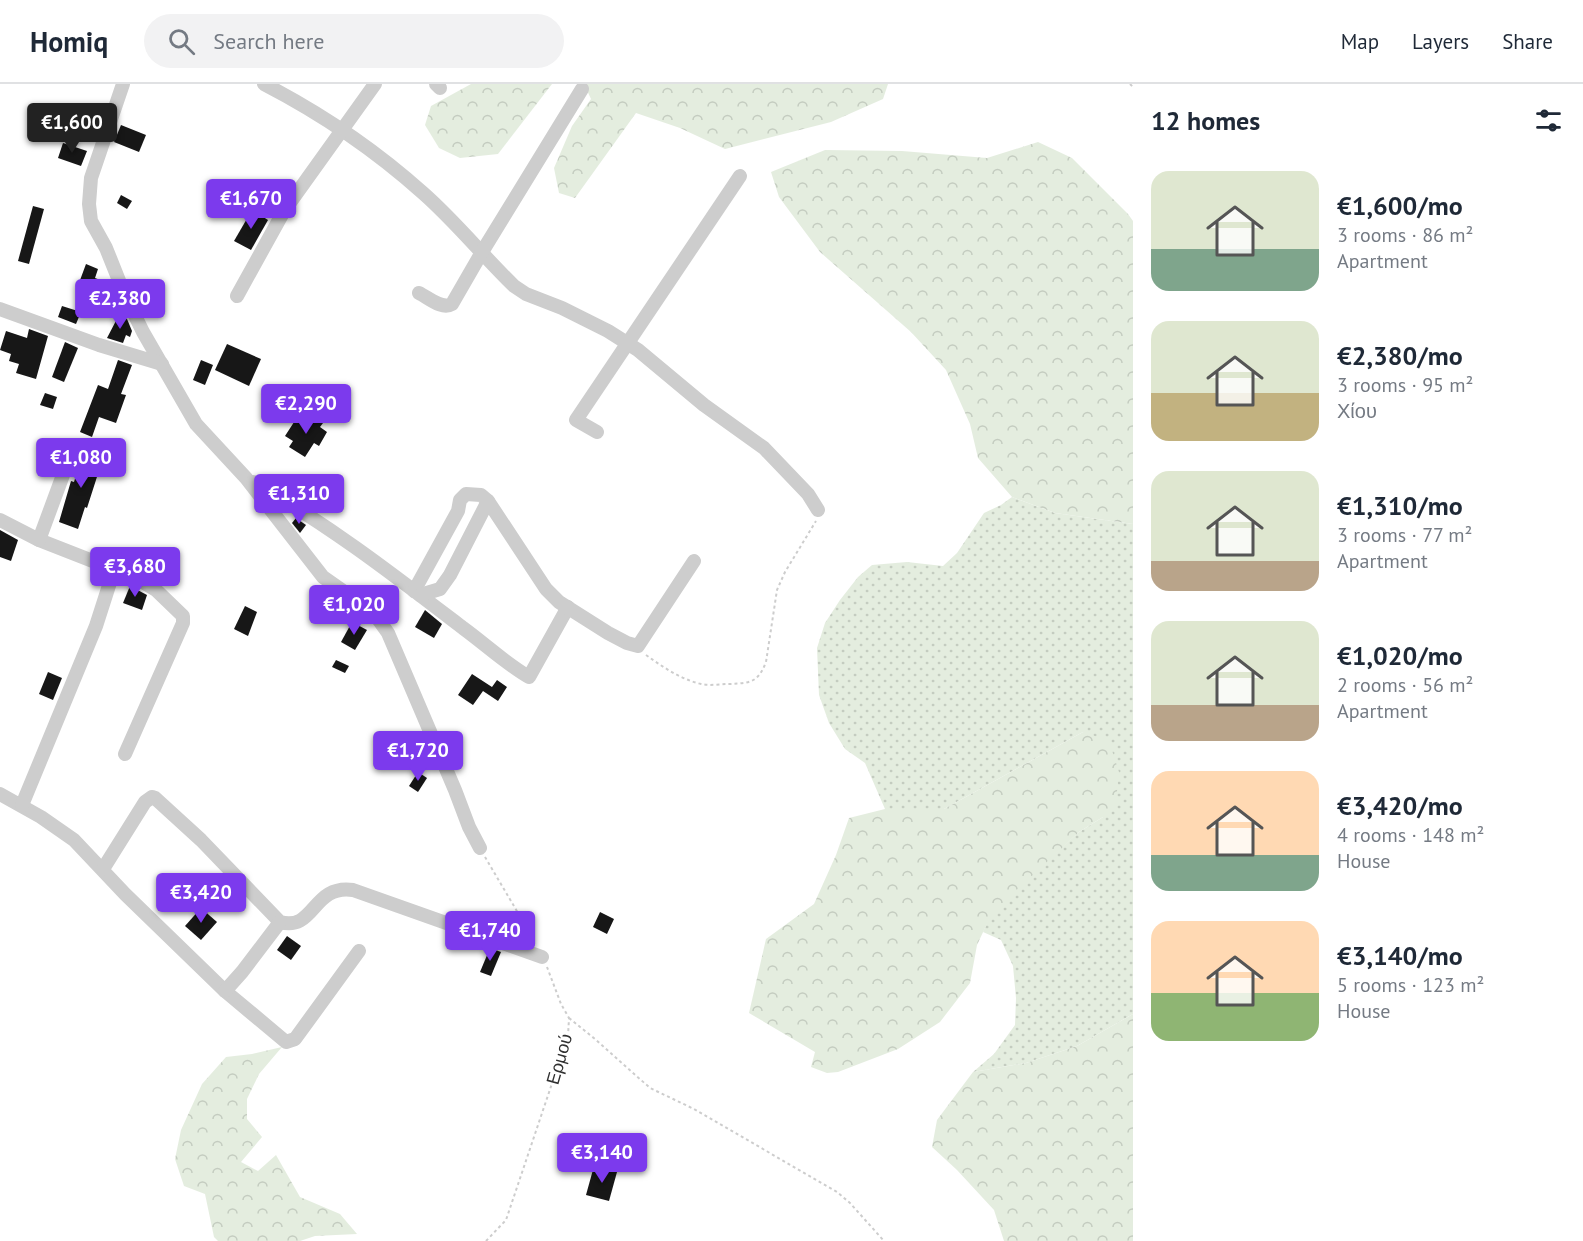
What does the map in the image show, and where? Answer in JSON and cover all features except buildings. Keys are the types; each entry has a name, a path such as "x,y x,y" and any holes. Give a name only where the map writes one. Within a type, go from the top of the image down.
{"street":[{"path":"123,84 91,178 90,213 91,221 106,248 124,293 143,332 196,424 246,478 323,577 373,612 388,633 469,827 480,848"},
{"path":"264,84 307,106 380,157 424,194 514,286 526,294 562,308 638,350 704,405 764,447 808,494 818,510"},
{"path":"237,296 284,211 375,84"},
{"path":"419,293 443,306 452,304 582,89"},
{"path":"597,432 576,420 741,176"},
{"path":"0,309 99,345 162,364"},
{"path":"39,540 63,475"},
{"path":"246,478 288,501 341,537 417,593 509,666 529,677 568,607"},
{"path":"417,593 458,511 460,500 466,494 481,495 488,501 546,589 568,607 627,643 638,646 694,561"},
{"path":"417,593 440,589 450,575 488,501"},
{"path":"0,520 39,540 136,578 156,590 184,618 125,754"},
{"path":"22,805 96,626 114,570"},
{"path":"0,794 22,805 74,840 125,894 225,991 283,1041 289,1042 295,1039 359,951"},
{"path":"103,869 146,802 152,797 201,840 280,922 288,924 303,920 325,896 343,888 542,957"},
{"path":"225,991 280,922"}],"path":[{"path":"638,646 645,655 679,676 703,684 748,683 756,680 766,662 777,590 785,572 816,524 818,510"},
{"name":"Ερμού","path":"480,848 535,942 568,1018 568,1036 506,1220 486,1241"},
{"path":"568,1018 650,1088 694,1109 837,1192 884,1241"}],"green space":[{"path":"471,84 552,84 498,154 460,158 439,148 425,125 431,106"},
{"path":"584,84 888,84 883,99 831,122 725,149 680,128 636,113 575,198 559,193 554,168 572,126 591,99"},
{"path":"1038,142 1072,158 1133,221 1133,524 1055,513 1012,497 978,458 970,424 946,370 911,332 820,252 779,197 771,172 825,150 902,151 987,158"},
{"path":"1012,497 1055,513 1133,524 1133,1014 1077,1046 1026,1063 973,1072 994,1054 1015,1025 1016,998 1013,966 1001,940 983,932 991,913 1079,832 1103,817 1083,732 944,809 885,809 865,763 845,749 829,723 819,695 817,648 825,623 840,600 858,577 872,565 907,562 943,566 957,553 984,513"},
{"path":"1083,732 1109,741 1119,772 1116,801 1103,817 1079,832 992,913 977,945 970,983 940,1022 898,1049 838,1072 827,1073 811,1067 815,1052 749,1013 766,939 814,904 836,855 849,818 885,809 944,809"},
{"path":"1133,1014 1133,1241 1004,1241 994,1210 932,1147 937,1120 973,1072 1026,1063 1077,1046"},
{"path":"282,1047 259,1074 247,1099 247,1119 262,1137 241,1162 258,1171 276,1155 300,1197 340,1214 357,1234 315,1236 300,1241 218,1241 214,1237 205,1194 184,1186 175,1159 181,1130 202,1084 226,1057"}]}
